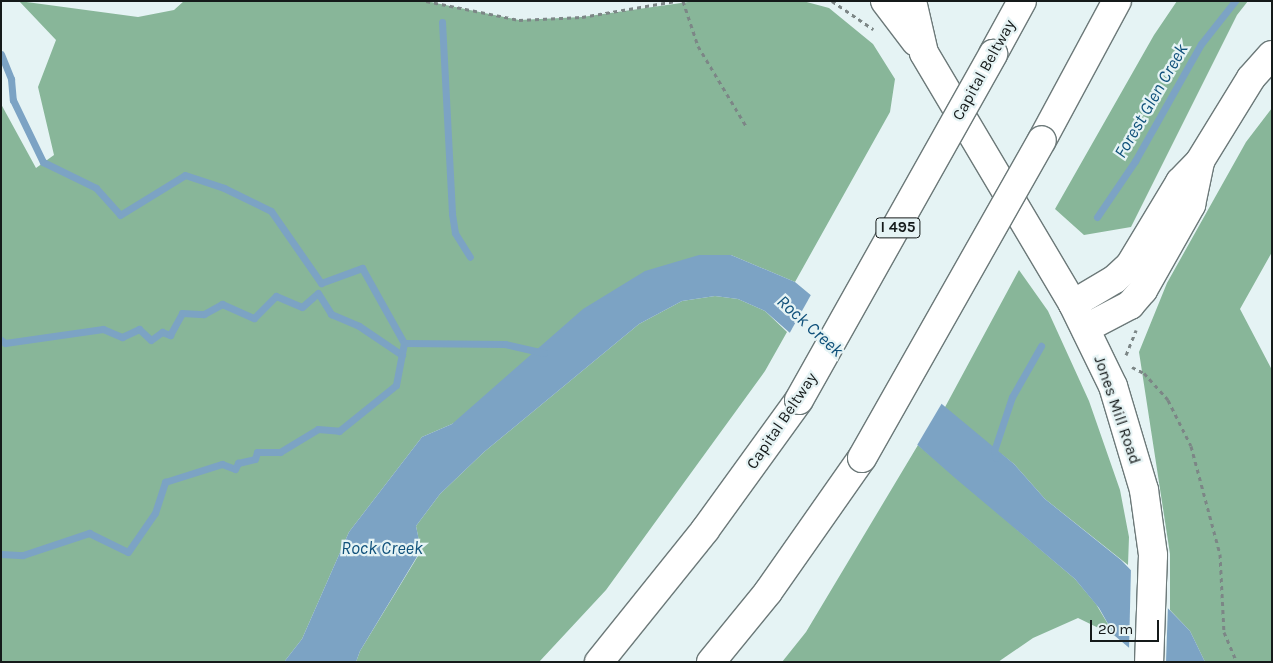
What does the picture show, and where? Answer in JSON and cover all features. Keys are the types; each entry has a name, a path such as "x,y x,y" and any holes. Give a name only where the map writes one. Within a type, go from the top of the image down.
{"main road":[{"path":"885,1 924,54"},
{"path":"912,1 924,54"},
{"name":"Capital Beltway","path":"599,662 705,530 799,400 1022,1"},
{"path":"710,662 768,592 862,458 1042,140 1117,1"},
{"name":"Jones Mill Road","path":"924,54 1073,304 1113,386 1144,490 1153,555 1150,662"},
{"path":"1073,304 1115,279 1130,265 1180,182 1200,161 1251,78 1272,55"},
{"path":"1086,328 1130,305 1143,290 1191,205 1200,161"}],"path":[{"path":"426,1 519,20 582,17 676,1"},
{"path":"683,1 698,46 746,126"},
{"path":"832,1 868,24"},
{"path":"1130,366 1144,373 1168,400 1191,446 1220,554 1224,632 1238,662"}],"green space":[{"path":"19,1 138,17 174,10 184,1 426,1 519,20 582,17 695,1 803,1 829,8 873,44 895,79 890,112 795,282 731,255 452,424 422,437 349,532 302,639 284,662 1,662 1,104 36,168 54,155 38,87 56,40"},
{"path":"1177,1 1248,1 1237,15 1131,227 1084,235 1055,209 1154,35"},
{"path":"1272,108 1272,252 1240,309 1272,370 1272,662 1205,662 1190,631 1170,610 1170,554 1139,352 1167,283 1246,142"},
{"path":"1019,270 1048,311 1089,401 1120,490 1129,537 1128,565 1045,499 1014,464 944,409"},
{"path":"715,296 738,299 765,311 787,332 765,371 606,590 539,662 356,662 360,651 421,551 416,526 440,494 484,452 639,324 682,301"},
{"path":"918,445 1075,579 1096,604 1115,636 1078,618 1033,638 998,662 782,662 806,632"}],"water":[{"name":"Rock Creek","path":"699,255 731,255 795,282 1014,464 1045,499 1121,560 1190,631 1205,662 1146,662 1115,636 1099,608 1075,579 955,478 765,311 738,299 715,296 682,301 639,324 484,452 440,494 416,526 421,550 360,651 356,662 284,662 302,639 349,532 422,437 452,424 583,309 645,271"}],"pier":[{"path":"812,293 942,403 916,447 788,336"},
{"path":"1131,567 1168,605 1166,662 1143,662 1129,650"}],"waterway":[{"name":"Forest Glen Creek","path":"1097,217 1135,161 1201,44 1235,1"},
{"path":"442,22 452,214 455,233 470,257"},
{"path":"1,54 11,79 13,100 43,162 96,188 120,215 185,175 224,188 271,211 321,283 362,268 404,343 505,344 544,353"},
{"path":"1,340 5,343 103,329 122,337 139,329 151,340 162,332 170,335 182,313 204,314 222,304 254,318 276,296 302,307 318,293 331,314 359,326 402,355"},
{"path":"1,554 23,555 89,533 128,552 155,513 165,482 222,464 235,469 238,463 255,459 257,452 280,452 318,429 339,431 396,385 404,343"},
{"name":"Forest Glen Creek","path":"996,458 994,451 1012,397 1041,346"}]}
